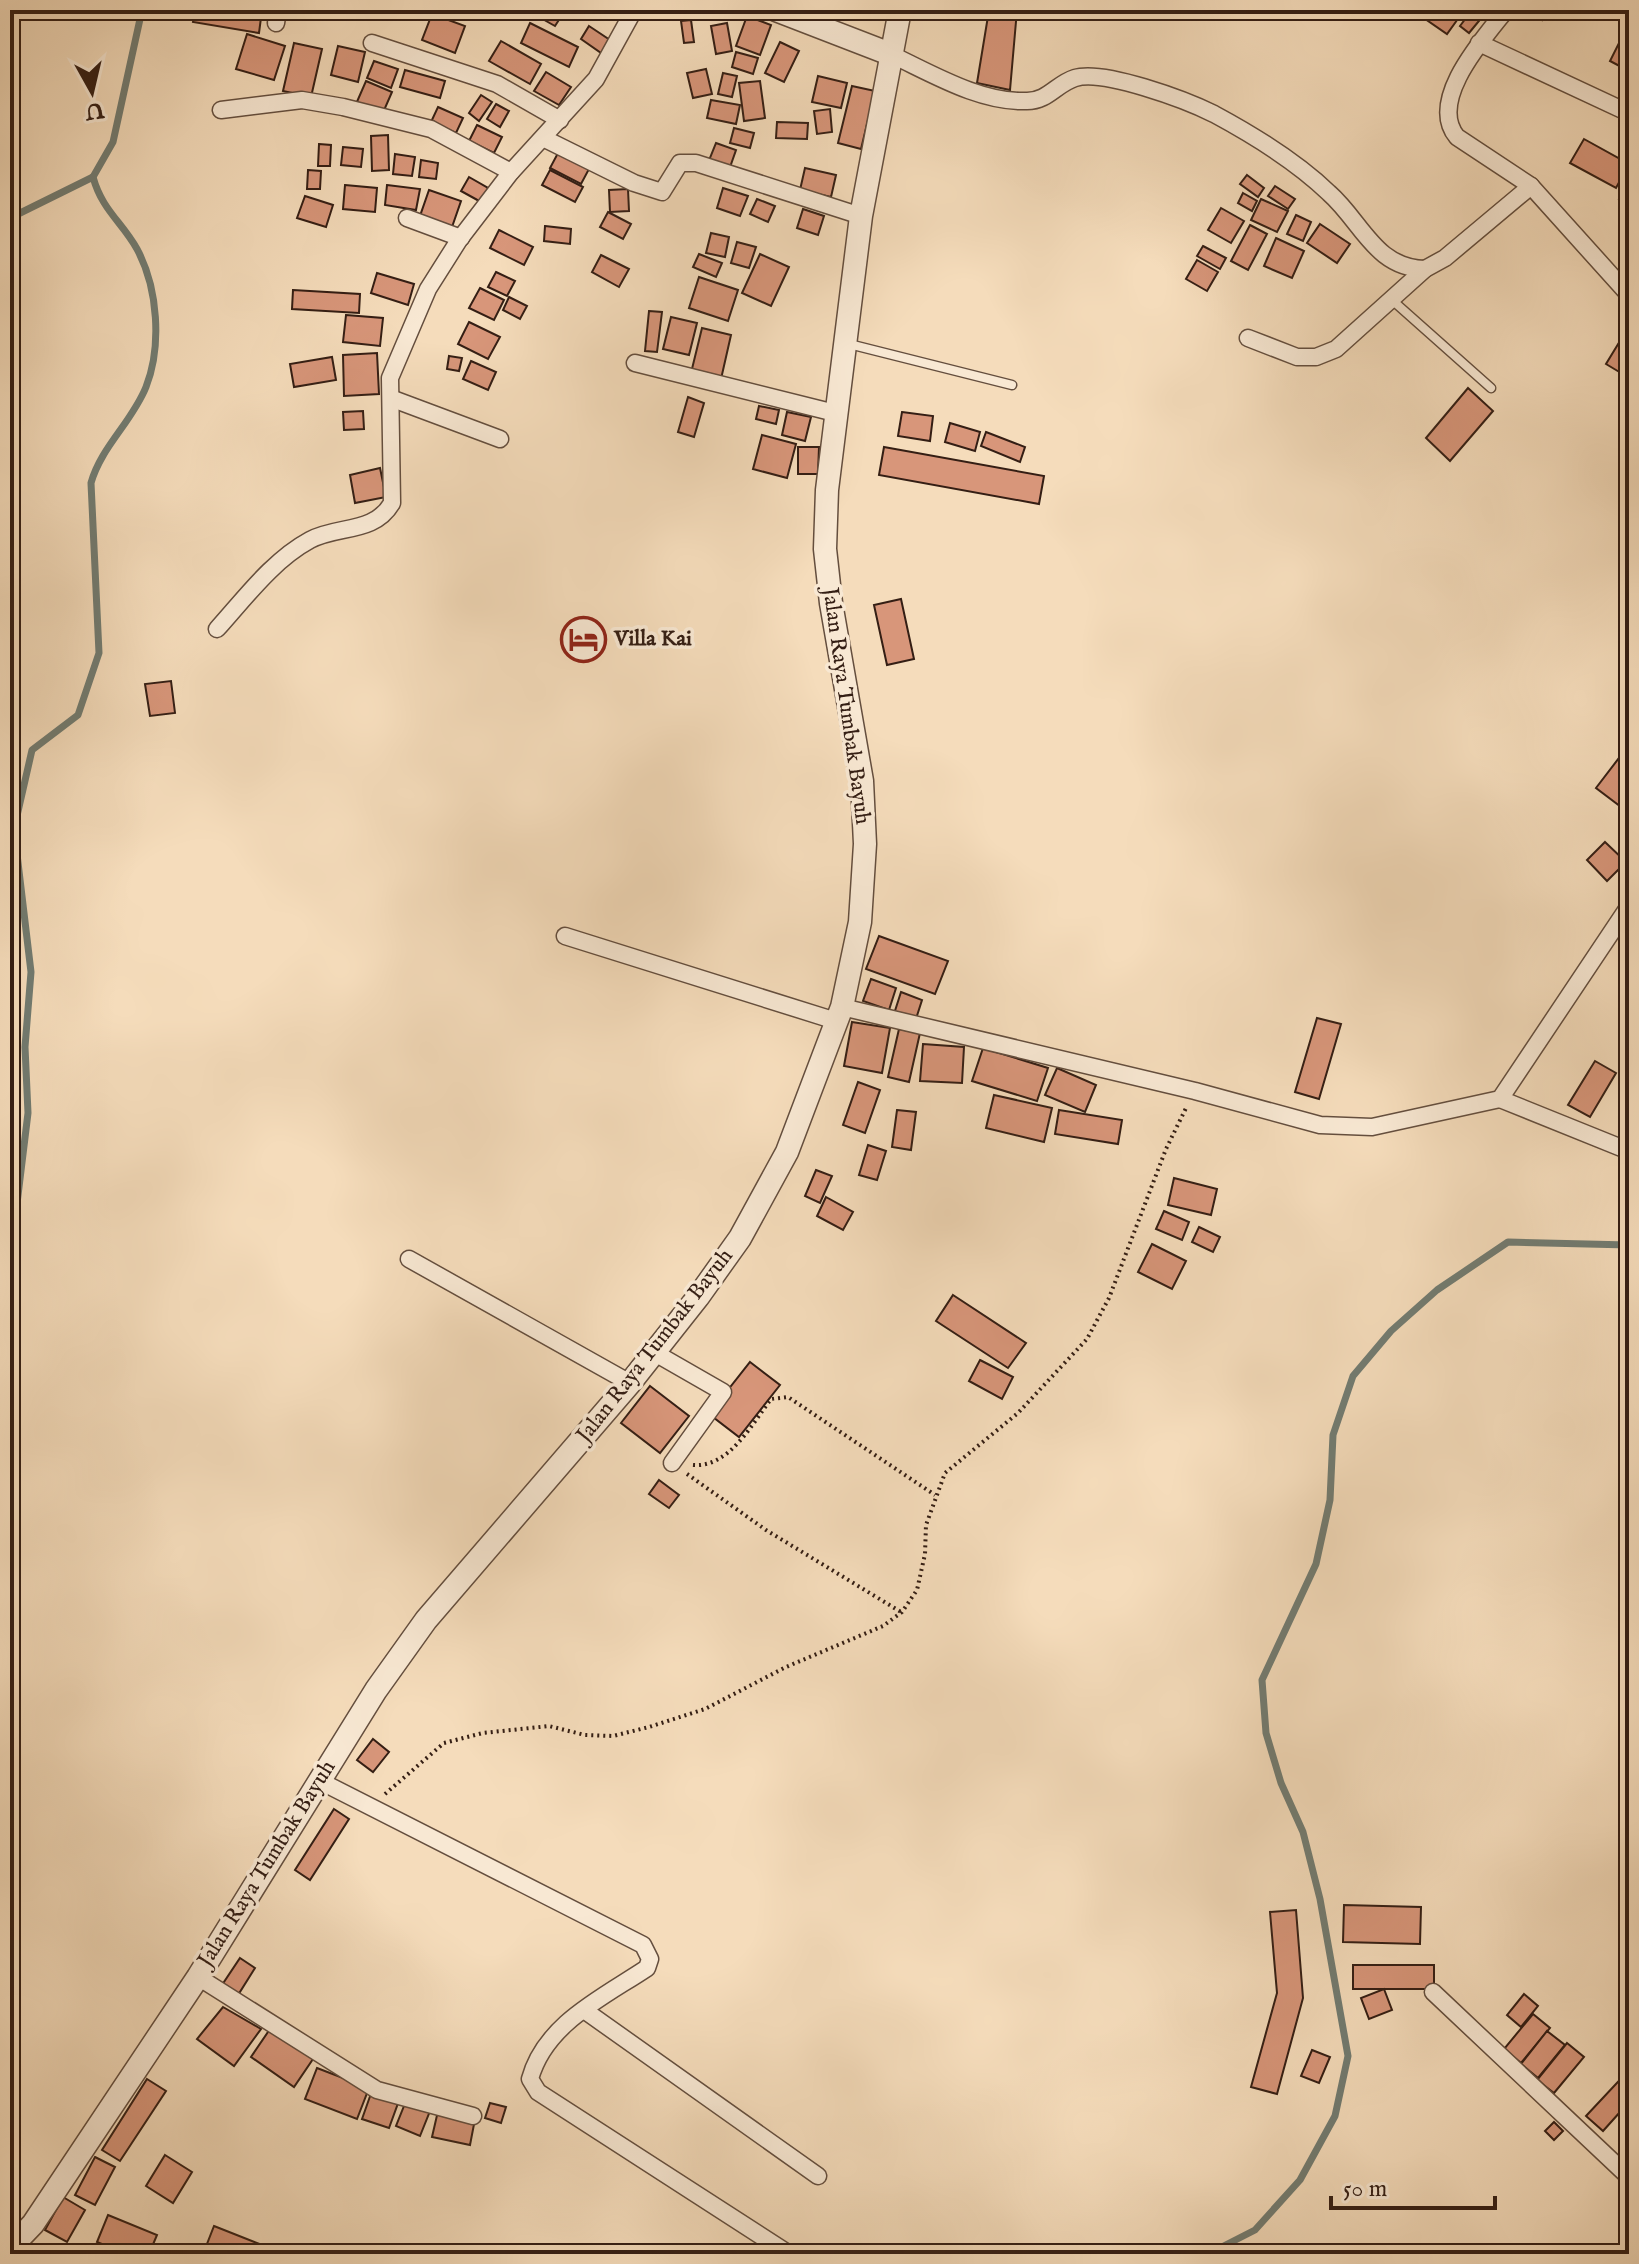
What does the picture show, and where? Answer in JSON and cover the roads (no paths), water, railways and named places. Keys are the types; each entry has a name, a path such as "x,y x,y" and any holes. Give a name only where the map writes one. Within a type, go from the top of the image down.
{"street":[{"path":"217,629 293,549 315,537 366,525 384,516 392,503 393,399 390,378 428,289 461,238 511,172 545,139 596,79 634,10"},
{"path":"776,10 890,54 956,84 1023,102 1040,100 1063,83 1097,75 1172,96 1214,114 1291,163 1330,193 1384,257 1409,268 1425,269"},
{"name":"Jalan Raya Tumbak Bayuh","path":"10,2248 33,2224 198,1977 318,1780 426,1620 655,1353 740,1238 787,1152 839,1014 860,922 865,844 862,781 825,549 835,413 861,216 900,10"},
{"path":"1506,10 1479,43 1455,86 1447,107 1449,127 1457,137 1531,186 1629,295"},
{"path":"1623,10 1629,12"},
{"path":"372,43 497,84 560,120"},
{"path":"1479,43 1629,113"},
{"path":"221,110 302,100 343,107 431,129 511,172"},
{"path":"545,139 634,183 662,192 680,163 696,163 861,216"},
{"path":"1248,338 1297,357 1316,357 1336,349 1425,269 1445,258 1531,186"},
{"path":"407,218 461,238"},
{"path":"635,363 835,413"},
{"path":"393,399 500,439"},
{"path":"1500,1099 1629,906"},
{"path":"565,936 839,1014 1195,1091 1320,1125 1372,1127 1500,1099 1629,1151"},
{"path":"409,1259 630,1383"},
{"path":"655,1353 723,1392 672,1463"},
{"path":"318,1780 643,1945 650,1959 647,1968 550,2037 536,2059 530,2079 538,2092 789,2254"},
{"path":"198,1977 377,2090 473,2116"},
{"path":"1433,1992 1629,2177"},
{"path":"584,2010 818,2176"}],"lane":[{"path":"1392,300 1491,388"},
{"path":"844,343 1012,385"}],"waterway":[{"path":"10,218 93,177 113,142 142,10"},
{"path":"10,1261 28,1113 25,1047 31,972 14,829 32,750 78,715 99,653 91,483 102,458 146,387 156,336 153,299 144,264 107,207 93,177"},
{"path":"1208,2254 1255,2230 1300,2180 1335,2116 1348,2056 1320,1899 1303,1832 1281,1783 1266,1733 1262,1680 1316,1564 1330,1500 1333,1435 1353,1376 1391,1331 1437,1290 1508,1242 1629,1245"}],"place":[{"name":"Villa Kai","path":"583,639"}]}
